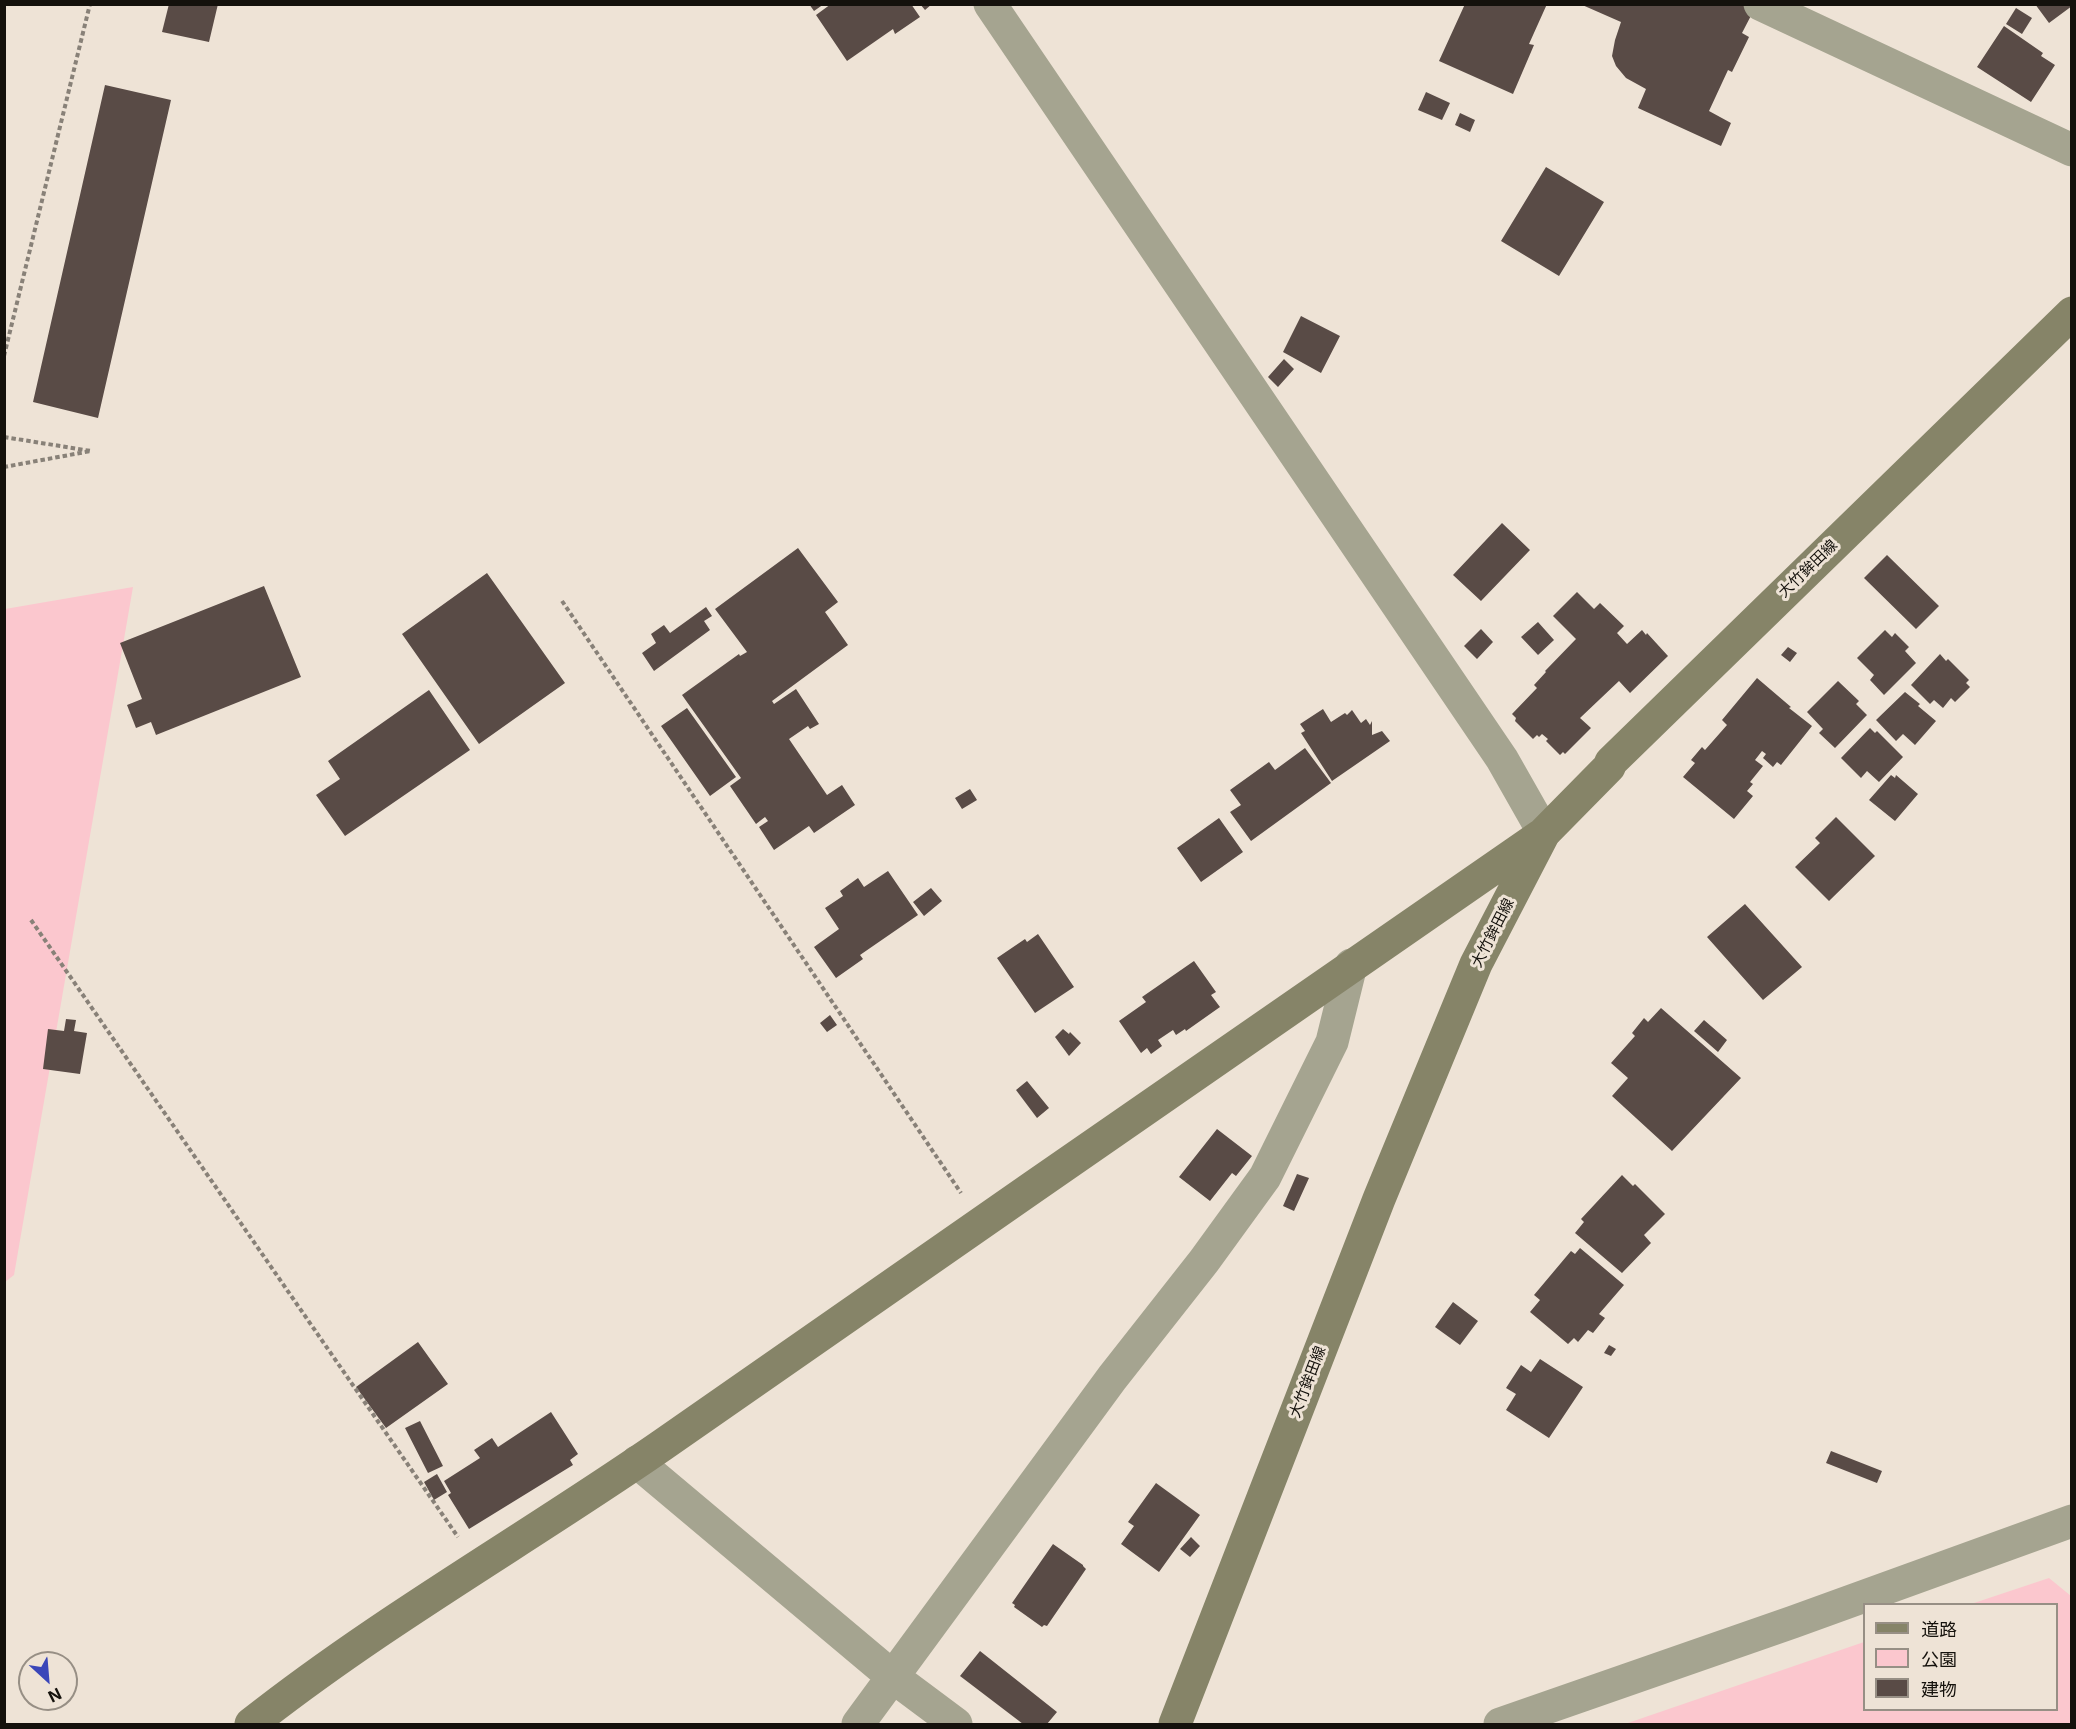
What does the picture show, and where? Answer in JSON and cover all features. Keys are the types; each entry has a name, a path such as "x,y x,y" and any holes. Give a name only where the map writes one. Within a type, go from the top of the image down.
{"main road":[{"name":"大竹鉾田線","path":"1175,1725 1379,1199 1472,975 1544,833 1609,767 1611,762 2072,313"},
{"path":"251,1725 310,1678 637,1462 1544,833"}],"street":[{"path":"990,4 1502,759 1544,833"},
{"path":"1760,4 2072,150"},
{"path":"858,1725 1105,1387 1204,1261 1265,1177 1332,1042 1351,965"},
{"path":"637,1462 893,1677 956,1725"},
{"path":"1500,1725 2072,1521"}],"path":[{"path":"4,356 90,4"},
{"path":"4,437 91,451 4,467"},
{"path":"562,601 982,1223"},
{"path":"31,920 479,1567"}],"green space":[{"path":"133,587 14,1275 5,1282 5,609"},
{"path":"2049,1578 2071,1596 2071,1724 1625,1724 1863,1642 1863,1711 2058,1711 2058,1603 1974,1603"}],"building":[{"path":"169,4 218,4 209,42 162,32"},
{"path":"809,4 824,4 814,11"},
{"path":"831,4 911,4 920,17 895,34 893,29 847,61 816,15"},
{"path":"920,4 932,4 925,10"},
{"path":"1465,4 1547,4 1529,44 1534,45 1513,94 1439,61"},
{"path":"1580,4 1757,4 1742,33 1749,37 1732,72 1728,70 1709,111 1731,123 1721,146 1638,108 1646,89 1626,78 1616,66 1612,56 1621,22"},
{"path":"2035,4 2072,4 2072,6 2049,23"},
{"path":"2016,8 2032,18 2022,34 2006,24"},
{"path":"2004,26 2043,53 2041,56 2055,65 2031,102 1977,67"},
{"path":"105,85 171,100 98,418 33,402"},
{"path":"1426,92 1450,103 1442,120 1418,110"},
{"path":"1460,113 1475,120 1470,132 1455,125"},
{"path":"1546,167 1604,202 1559,276 1501,241"},
{"path":"1301,316 1340,336 1321,373 1283,352"},
{"path":"1284,359 1294,369 1278,387 1268,377"},
{"path":"1502,523 1530,550 1481,601 1453,575"},
{"path":"798,548 838,602 825,612 848,645 772,701 774,704 796,689 819,724 810,729 808,726 789,739 827,795 842,785 855,805 814,833 809,826 774,850 759,827 768,821 765,817 756,824 730,786 741,778 682,695 739,654 740,656 747,652 715,609"},
{"path":"1887,555 1939,606 1916,629 1864,578"},
{"path":"487,573 565,683 479,744 402,634"},
{"path":"264,586 301,677 156,735 151,722 136,728 127,705 142,699 120,643"},
{"path":"1577,592 1594,609 1600,603 1624,626 1617,633 1627,644 1642,630 1668,656 1630,693 1619,681 1580,718 1591,728 1565,754 1563,752 1560,755 1542,734 1533,739 1515,721 1516,718 1512,714 1537,688 1534,685 1545,671 1576,639 1553,616"},
{"path":"706,607 712,616 704,621 710,630 654,671 642,653 656,643 651,634 664,625 670,633"},
{"path":"1538,622 1554,640 1538,655 1521,637"},
{"path":"1481,629 1493,642 1477,659 1464,646"},
{"path":"1885,630 1892,637 1895,633 1909,647 1905,651 1916,663 1884,695 1870,680 1874,675 1857,658"},
{"path":"1788,647 1797,653 1790,662 1781,655"},
{"path":"1940,654 1969,680 1966,683 1970,687 1955,702 1951,698 1943,708 1934,700 1930,704 1911,685"},
{"path":"1757,678 1812,726 1781,765 1777,762 1773,767 1763,758 1766,754 1762,751 1755,760 1763,766 1750,782 1753,784 1747,791 1753,796 1734,819 1683,777 1695,763 1691,760 1702,747 1705,750 1727,725 1722,720"},
{"path":"1838,681 1859,701 1856,704 1867,715 1835,748 1819,733 1823,729 1807,712"},
{"path":"429,690 470,750 345,836 316,795 340,779 328,761"},
{"path":"1905,692 1936,721 1915,745 1903,734 1896,741 1876,720"},
{"path":"687,708 736,777 710,796 661,726"},
{"path":"1323,709 1331,722 1345,713 1347,715 1352,710 1361,723 1366,719 1370,725 1372,721 1372,735 1382,731 1390,741 1332,781 1301,733 1305,731 1300,724"},
{"path":"1870,728 1875,733 1877,731 1903,757 1879,782 1867,771 1861,778 1841,758"},
{"path":"1305,748 1331,783 1251,841 1230,812 1241,805 1230,790 1269,762 1275,770"},
{"path":"1891,775 1895,778 1896,775 1918,794 1895,821 1869,800"},
{"path":"970,789 977,800 962,809 955,798"},
{"path":"1836,817 1875,856 1829,901 1795,867 1820,843 1815,838"},
{"path":"1219,818 1243,852 1201,882 1177,848"},
{"path":"888,871 918,915 860,955 863,959 836,978 814,947 839,929 825,908 843,896 840,891 858,878 864,887"},
{"path":"931,888 942,901 924,916 913,902"},
{"path":"1745,904 1802,967 1763,1000 1707,937"},
{"path":"1038,934 1074,987 1035,1013 997,958 1025,939 1027,942"},
{"path":"1194,961 1216,992 1211,995 1220,1007 1186,1031 1185,1029 1176,1035 1173,1030 1158,1040 1162,1046 1151,1054 1147,1048 1141,1053 1119,1021 1146,1002 1142,997"},
{"path":"1661,1008 1741,1078 1672,1151 1612,1096 1628,1078 1611,1063 1635,1036 1632,1033 1644,1018 1648,1022"},
{"path":"830,1015 837,1025 827,1032 820,1023"},
{"path":"66,1019 76,1020 74,1031 87,1033 80,1074 43,1069 48,1029 64,1031"},
{"path":"1704,1020 1727,1040 1718,1052 1694,1031"},
{"path":"1063,1029 1069,1034 1070,1032 1081,1043 1069,1056 1055,1037"},
{"path":"1027,1081 1049,1108 1037,1118 1016,1090"},
{"path":"1217,1129 1252,1156 1236,1176 1232,1173 1210,1201 1179,1177"},
{"path":"1297,1174 1309,1178 1294,1211 1283,1206"},
{"path":"1622,1175 1633,1186 1635,1184 1665,1214 1644,1235 1651,1243 1622,1273 1575,1233 1584,1222 1581,1219"},
{"path":"1580,1248 1624,1285 1599,1314 1605,1318 1593,1333 1588,1330 1578,1342 1574,1338 1568,1344 1530,1312 1540,1300 1534,1295 1571,1251 1575,1254"},
{"path":"1453,1302 1478,1321 1460,1345 1435,1327"},
{"path":"418,1342 448,1384 386,1428 356,1387"},
{"path":"1609,1345 1616,1349 1611,1356 1604,1353"},
{"path":"1540,1359 1583,1387 1549,1438 1506,1410 1516,1394 1506,1388 1521,1365 1531,1372"},
{"path":"551,1412 578,1454 570,1460 573,1465 469,1529 448,1495 451,1493 444,1481 480,1458 474,1450 492,1438 498,1447"},
{"path":"420,1421 443,1466 428,1473 405,1428"},
{"path":"1831,1451 1882,1471 1877,1483 1826,1463"},
{"path":"437,1474 447,1492 434,1500 424,1482"},
{"path":"1156,1483 1200,1515 1159,1572 1121,1544 1134,1526 1128,1522"},
{"path":"1191,1537 1200,1546 1190,1557 1180,1549"},
{"path":"1053,1544 1086,1569 1047,1626 1042,1627 1014,1607 1012,1603"},
{"path":"980,1651 1057,1712 1047,1724 1023,1724 960,1676"}]}
